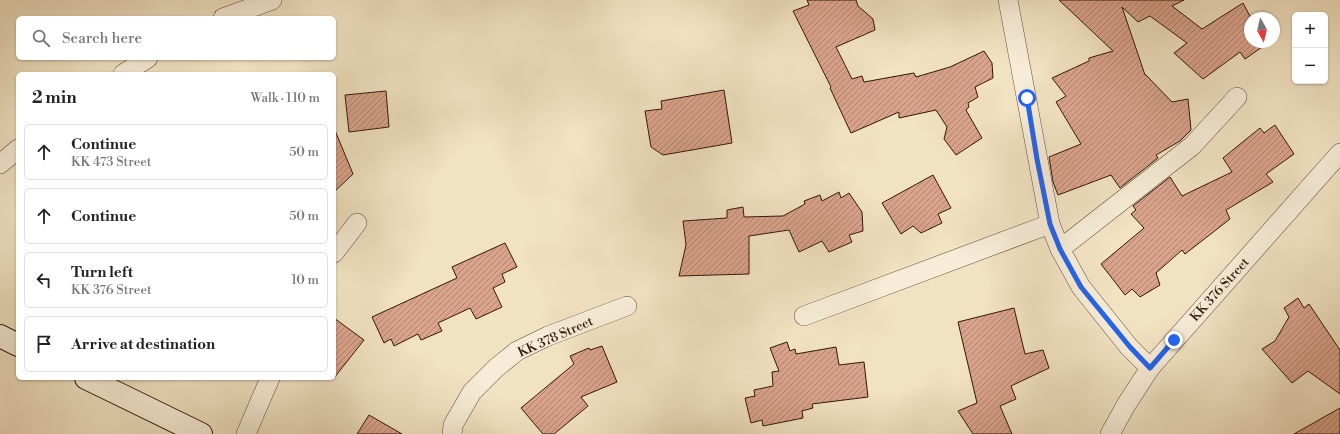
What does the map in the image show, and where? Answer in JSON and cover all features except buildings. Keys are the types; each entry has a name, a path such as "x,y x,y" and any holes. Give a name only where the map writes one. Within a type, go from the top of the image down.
{"main road":[{"path":"0,336 16,344"},
{"path":"90,380 201,434"}],"street":[{"path":"228,16 272,0"},
{"path":"1008,0 1050,224 1060,249 1081,287 1130,347 1150,368"},
{"path":"126,72 145,60"},
{"path":"1060,249 1192,146 1236,97"},
{"path":"0,164 16,152"},
{"name":"KK 376 Street","path":"1110,434 1126,405 1150,368 1340,153"},
{"path":"336,250 357,222"},
{"path":"804,316 1050,224"},
{"name":"KK 378 Street","path":"452,434 453,425 472,392 496,368 517,351 548,336 627,306"},
{"path":"246,434 269,380"}],"route":[{"path":"1027,98 1050,224 1060,249 1081,287 1130,347 1150,368 1174,340"}]}
